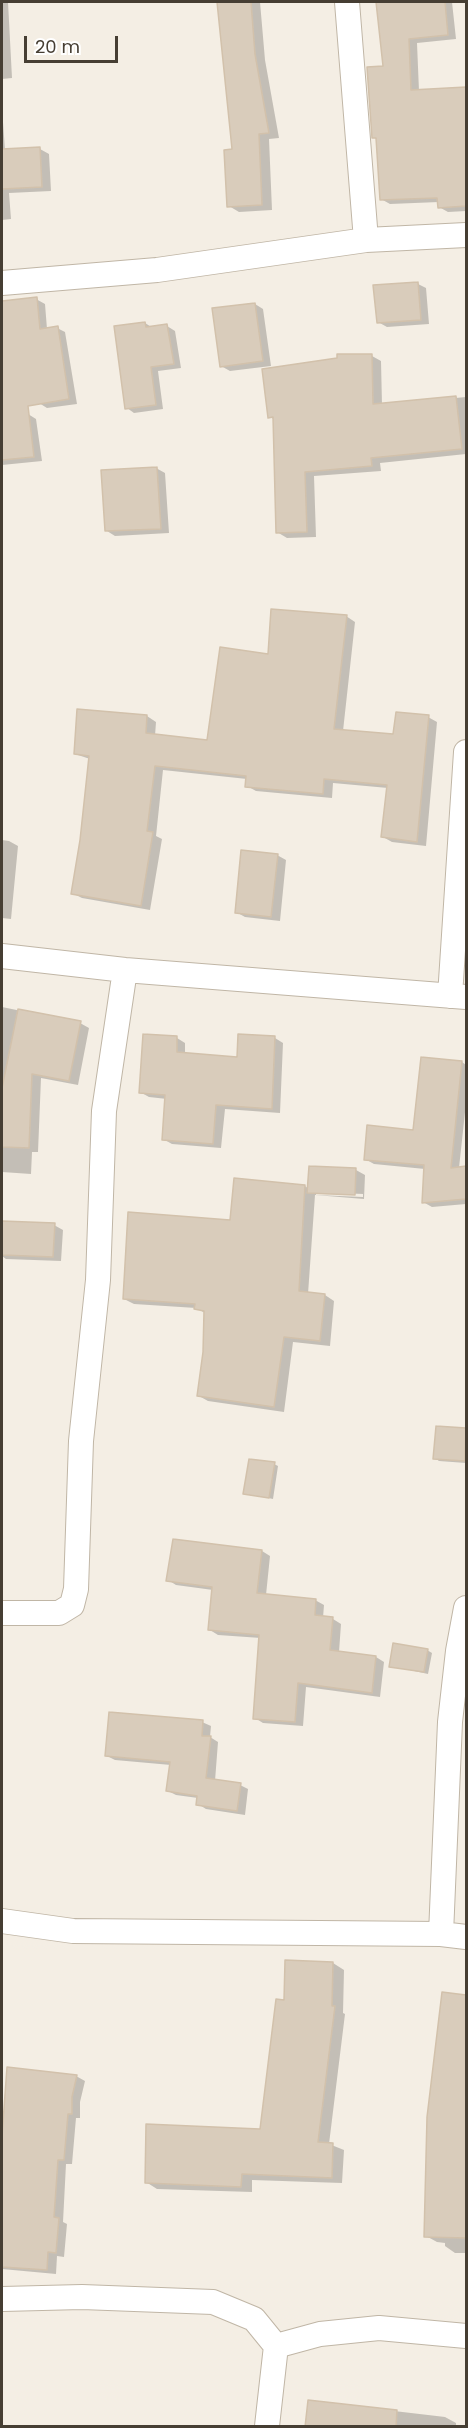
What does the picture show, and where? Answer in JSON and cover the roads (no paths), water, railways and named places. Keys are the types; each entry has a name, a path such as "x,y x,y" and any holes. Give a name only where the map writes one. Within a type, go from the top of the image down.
{"street":[{"path":"347,2 366,240"},
{"path":"2,283 157,270 366,240 466,234"},
{"path":"2,956 125,970 458,997 466,752"},
{"path":"2,1613 59,1613 72,1605 76,1588 81,1441 98,1280 104,1111 125,970"},
{"path":"441,1934 450,1722 458,1651 466,1608"},
{"path":"2,1921 73,1931 441,1934 466,1937"},
{"path":"2,2299 82,2297 213,2302 254,2319 276,2346 267,2427"},
{"path":"276,2346 320,2334 379,2328 466,2336"}]}
